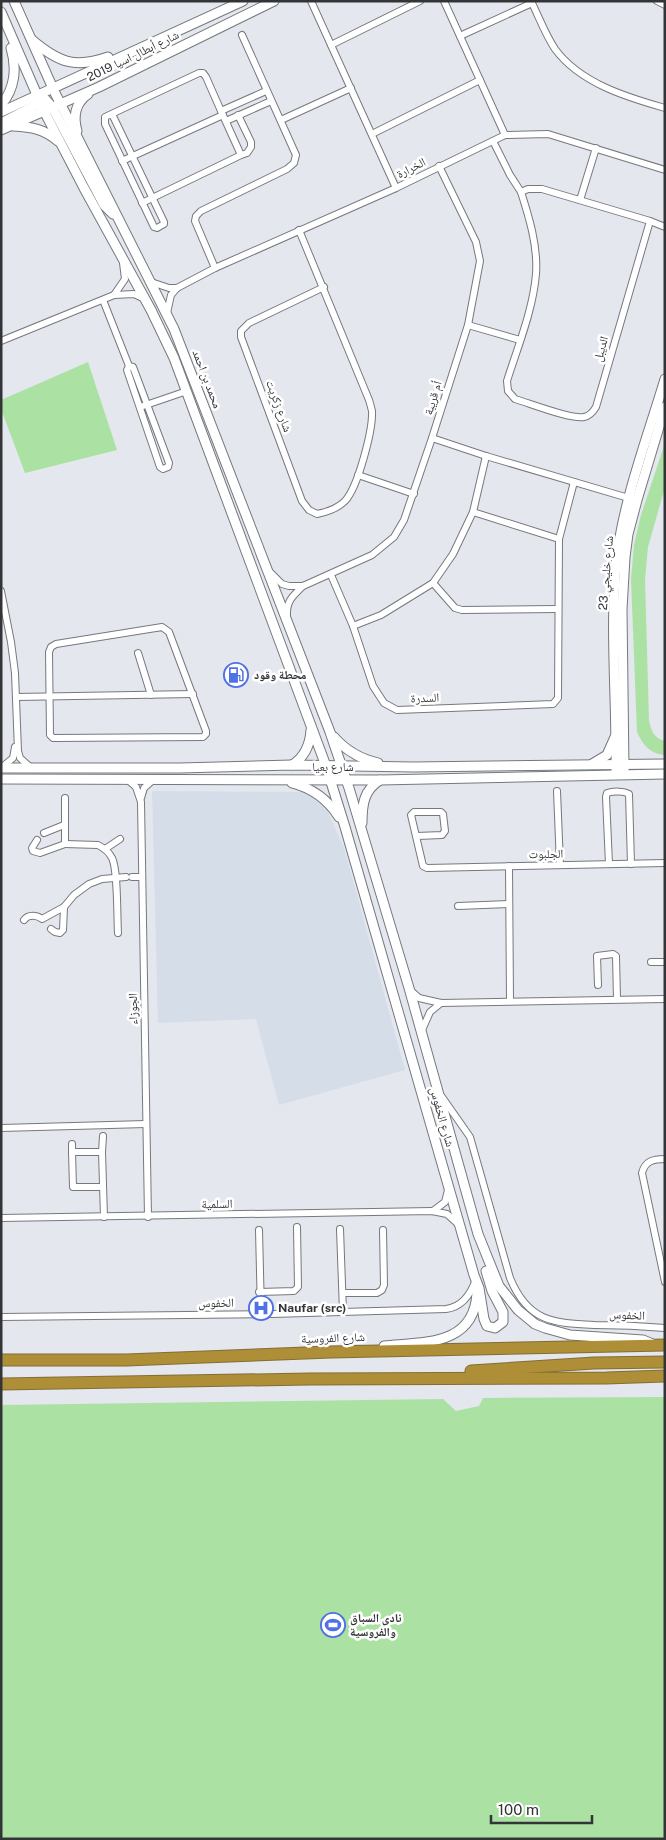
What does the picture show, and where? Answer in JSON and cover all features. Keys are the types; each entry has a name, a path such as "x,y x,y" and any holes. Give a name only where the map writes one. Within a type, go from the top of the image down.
{"highway":[{"name":"شارع الفروسية","path":"1,1360 126,1360 331,1352 661,1346"},
{"path":"425,1378 456,1372 537,1366 665,1362"},
{"path":"1,1384 665,1376"},
{"path":"606,1378 665,1384"}],"street":[{"name":"محمد بن احمد","path":"14,1 30,38 61,143 146,300 188,391 330,780"},
{"name":"شارع أبطال اسيا 2019","path":"4,126 48,99 116,64 122,56 243,1"},
{"name":"شارع أبطال اسيا 2019","path":"1,112 99,87 274,1"},
{"path":"331,45 420,1"},
{"path":"444,1 505,135"},
{"path":"657,1 665,5"},
{"path":"312,2 396,188"},
{"path":"460,36 531,2 544,30 565,60 584,75 622,94 665,108"},
{"name":"محمد بن احمد","path":"3,18 48,99 81,145 167,313 330,732 346,780"},
{"path":"1,105 10,93 14,69 14,59 3,18"},
{"path":"216,268 195,221 196,216 201,211 287,169 294,163 296,155 242,35"},
{"path":"30,38 54,57 67,62 82,64 147,45"},
{"path":"112,114 164,222 164,224 156,228 105,124 106,117 112,114 203,73 241,155"},
{"path":"372,134 480,80"},
{"path":"81,145 76,128 76,110 84,97 99,87"},
{"path":"281,120 351,88"},
{"path":"122,161 223,116 266,91"},
{"path":"48,99 104,204 110,212 117,216"},
{"path":"223,116 238,115 271,101"},
{"path":"142,202 247,152 251,147 250,142 238,115"},
{"path":"4,126 32,127 46,132 61,143"},
{"name":"الخرارة","path":"177,288 299,230 396,188 505,135 548,134 664,168"},
{"name":"الديبل","path":"493,141 521,192 532,227 536,272 532,298 507,381 508,391 515,399 574,417 590,415 596,407 650,221"},
{"path":"580,200 596,148"},
{"name":"أم قريبة","path":"287,621 287,606 291,597 303,586 372,555 394,537 404,520 414,494 468,325 480,261 476,242 440,166"},
{"path":"521,192 542,189 665,227"},
{"name":"شارع زكريت","path":"299,230 324,287 369,400 372,412 369,435 358,475 345,501 337,508 317,514 309,510 302,501 241,337 241,331 248,323 324,287"},
{"path":"114,296 125,280 120,254"},
{"path":"151,282 169,288 177,288"},
{"path":"167,313 170,295 177,288"},
{"path":"1,341 114,296 134,294 146,300"},
{"path":"103,300 129,366 127,370 160,467 163,469 170,466 133,367 129,366"},
{"path":"468,325 520,340"},
{"name":"شارع خليجي 23","path":"620,775 619,645 625,557 633,499 665,379"},
{"path":"140,407 188,391"},
{"name":"شارع خليجي 23","path":"633,499 665,408"},
{"path":"432,438 486,456 633,499"},
{"path":"353,626 381,615 433,583 453,554 473,512 486,456"},
{"path":"358,475 414,494"},
{"path":"433,583 455,608 462,610 558,609 559,539 574,482"},
{"path":"473,512 559,539"},
{"path":"267,569 282,584 303,586"},
{"name":"السدرة","path":"331,575 353,626 374,686 384,704 397,710 553,704 558,698 558,609"},
{"path":"1,591 11,642 16,697 16,738 13,758 1,768"},
{"path":"162,627 169,632 206,734 203,738 52,738 50,735 49,696 49,652 51,647 56,644 162,627"},
{"path":"138,654 151,695"},
{"path":"16,697 193,694"},
{"path":"292,765 300,760 305,753 311,737 312,727"},
{"path":"620,731 632,758 642,764"},
{"path":"587,765 595,763 607,755 620,731"},
{"path":"330,732 340,744 354,754 370,761 396,767"},
{"path":"16,738 20,758 30,767"},
{"name":"شارع بعيا","path":"1,768 665,764"},
{"name":"شارع بعيا","path":"1,779 380,780 665,774"},
{"path":"125,778 136,787 140,802"},
{"path":"140,802 144,788 154,779"},
{"path":"277,780 306,787 321,796 328,802 345,827"},
{"name":"شارع الخفوس","path":"330,780 476,1281 476,1303 473,1314 462,1329 452,1336 437,1341 331,1352"},
{"name":"شارع الخفوس","path":"346,780 409,988 478,1234 493,1276 518,1310 535,1324 570,1335 643,1340 661,1346"},
{"path":"362,833 364,800 370,788 380,780"},
{"path":"556,792 560,865"},
{"path":"609,864 606,797 607,793 610,792 629,794 631,864"},
{"path":"65,798 65,844"},
{"name":"الجوزاء","path":"140,802 148,1216"},
{"path":"414,812 440,812 443,814 445,831 442,835 417,836 411,815 414,812"},
{"path":"44,833 64,825"},
{"name":"الجلبوت","path":"417,836 423,866 427,868 665,863"},
{"path":"105,849 120,839"},
{"path":"37,840 32,848 36,853 65,844 90,844 98,845 105,849 114,861 118,933"},
{"path":"509,866 510,1001"},
{"path":"46,924 74,895 89,884 115,877 142,877"},
{"path":"458,906 509,904"},
{"path":"24,920 26,917 39,917 55,932 60,933 63,930 64,907"},
{"path":"598,985 597,956 613,954 616,956 617,1000"},
{"path":"651,962 665,962"},
{"path":"409,988 419,998 441,1003 665,999"},
{"path":"422,1038 423,1024 426,1018 441,1003"},
{"name":"الخفوس","path":"439,1093 469,1134 510,1278 518,1295 526,1304 534,1312 547,1319 565,1324 665,1328"},
{"path":"1,1128 146,1124"},
{"path":"103,1136 104,1217"},
{"path":"72,1144 73,1188 103,1187"},
{"path":"72,1152 102,1152"},
{"path":"665,1159 654,1159 648,1162 643,1167 642,1173 665,1282"},
{"path":"432,1211 445,1202 449,1184"},
{"name":"السلمية","path":"1,1218 432,1211 447,1214 460,1226"},
{"path":"259,1292 294,1291 298,1287 297,1227"},
{"path":"340,1229 343,1312"},
{"path":"259,1230 260,1313"},
{"path":"343,1293 377,1293 382,1290 384,1284 383,1230"},
{"path":"476,1281 481,1294 484,1321 489,1327 497,1327 503,1322 504,1315 491,1287 478,1234"},
{"name":"الخفوس","path":"1,1317 343,1312 451,1308 461,1303 468,1296 476,1281"},
{"path":"655,1327 665,1322"},
{"path":"1,1355 35,1360"}],"shaded area":[{"path":"152,791 305,792 327,810 344,848 405,1070 279,1105 256,1019 158,1023"}],"green space":[{"path":"88,362 117,450 25,473 1,409 1,400"},
{"path":"665,443 665,487 648,547 645,580 649,720 654,734 665,741 665,755 651,751 637,732 631,579 634,545 641,515"},
{"name":"نادي السباق والفروسية","path":"665,1397 665,1839 1,1839 1,1405 443,1399 456,1411 479,1406 483,1398"}],"place":[{"name":"محطة وقود","path":"236,675"},
{"name":"Naufar (src)","path":"261,1308"},
{"name":"نادي السباق والفروسية","path":"333,1625"}]}
